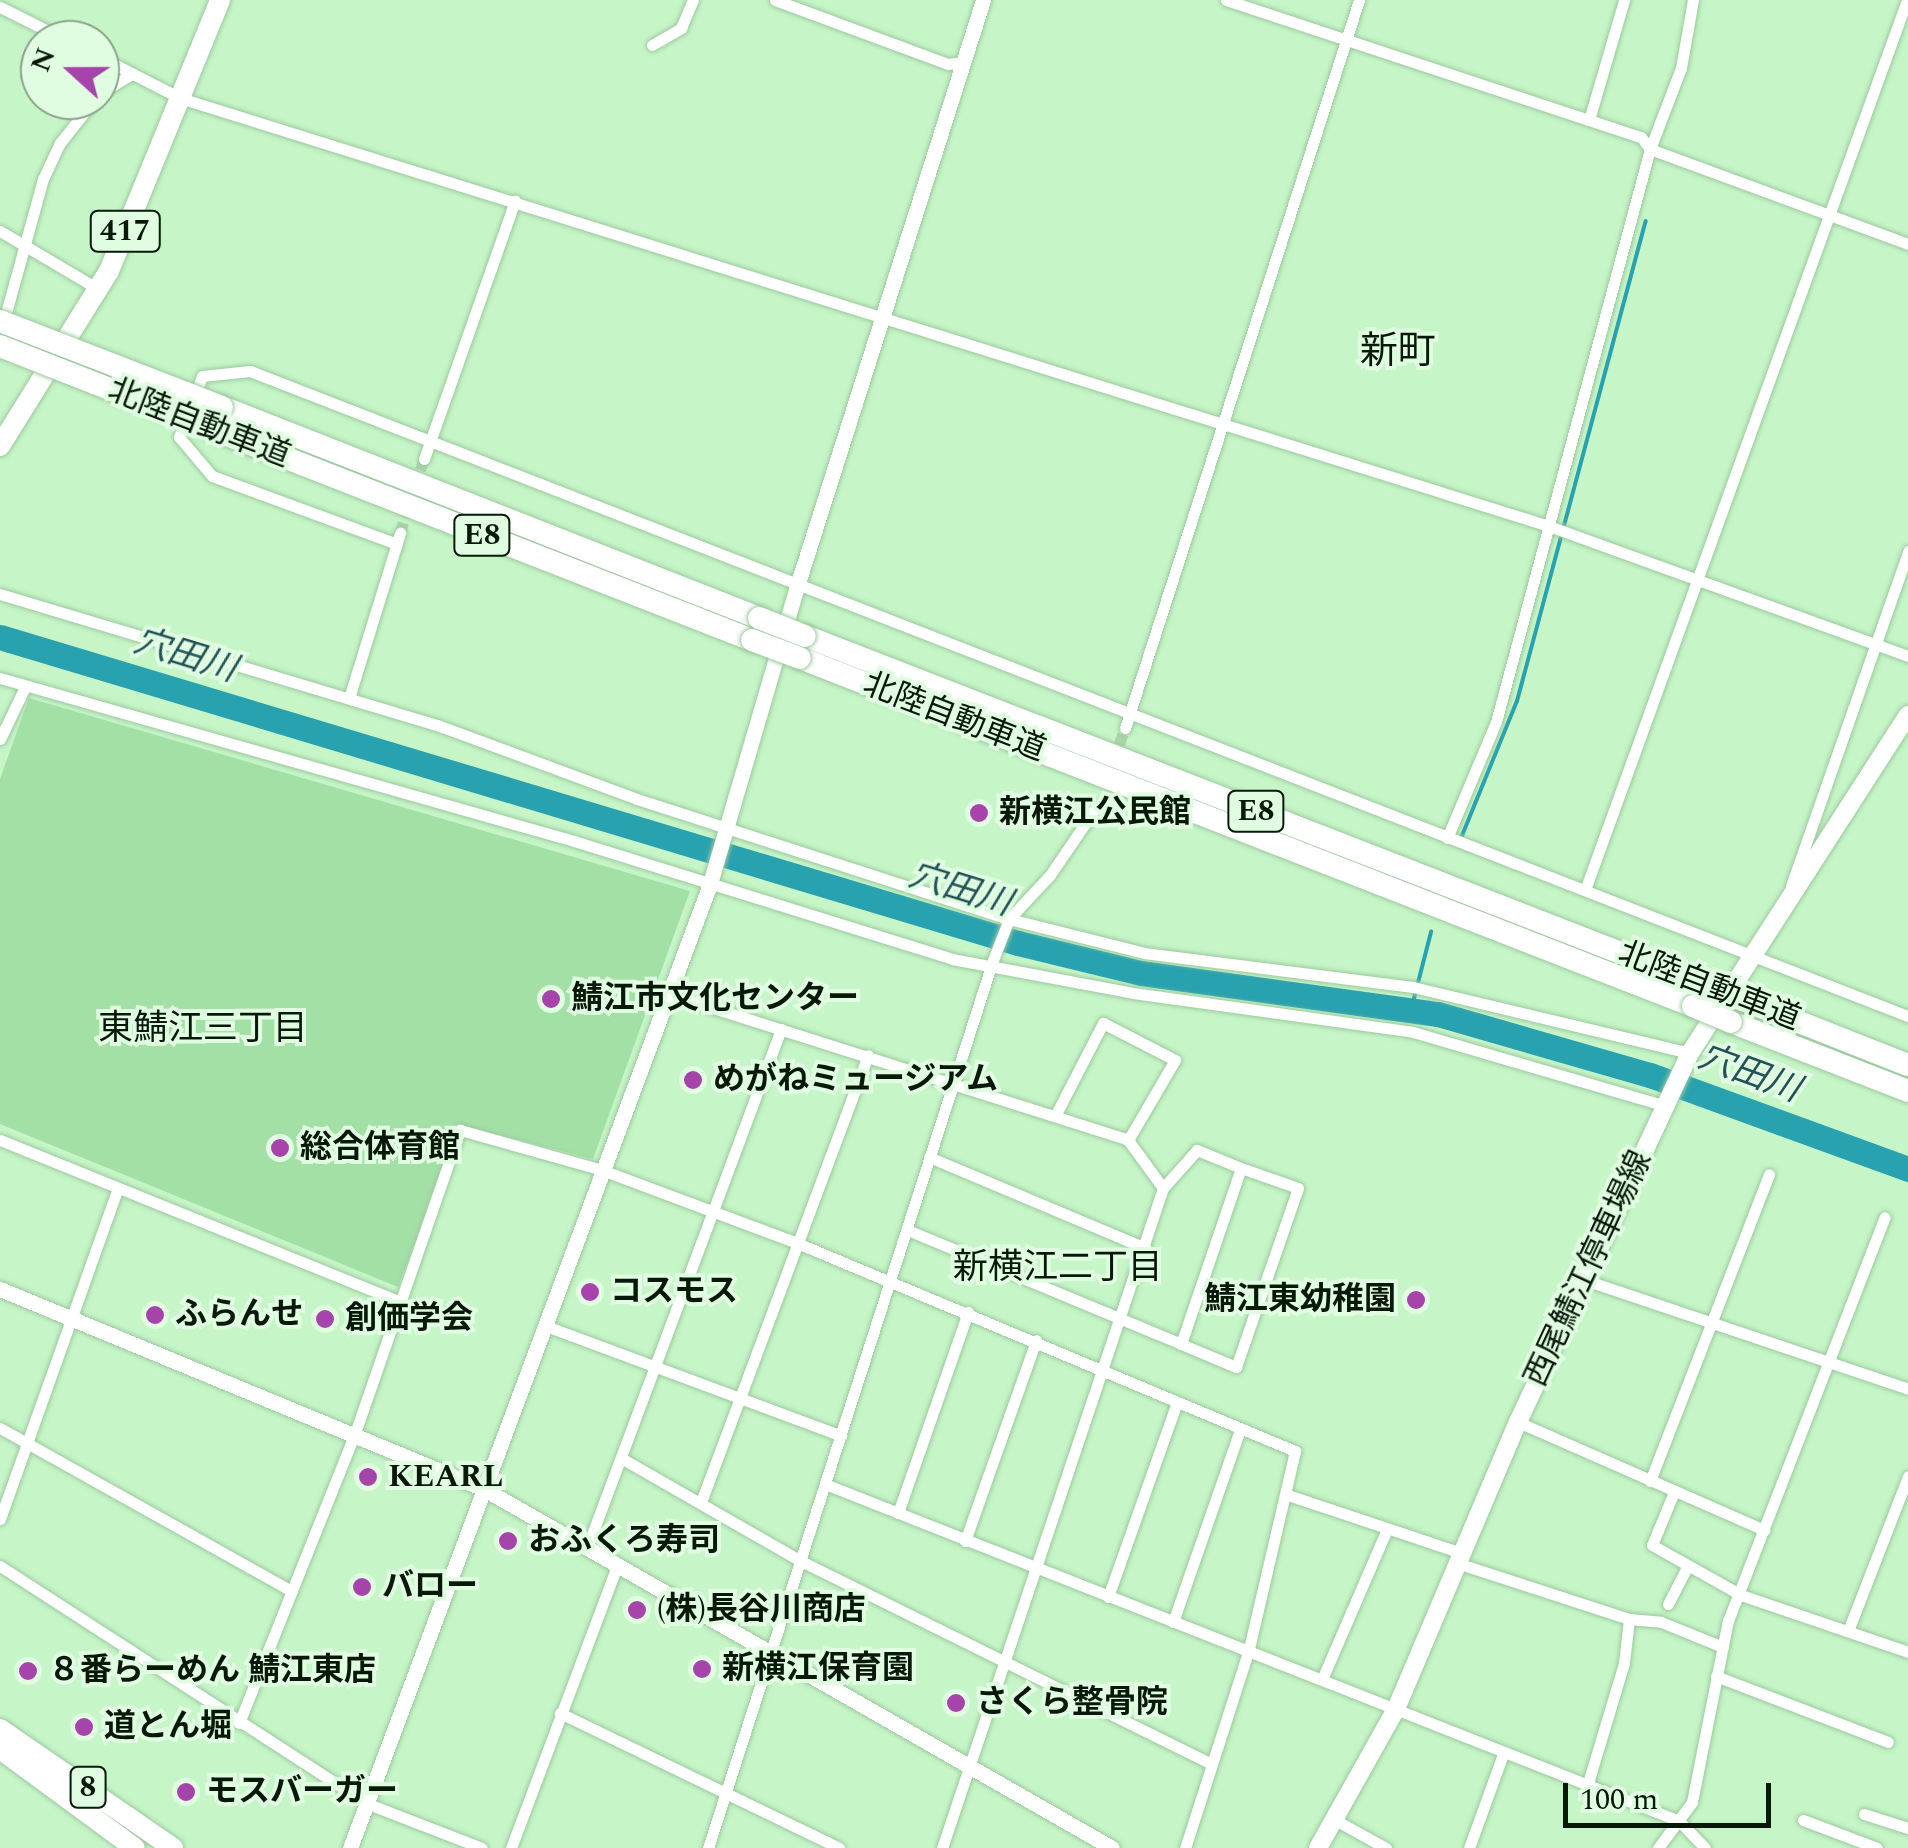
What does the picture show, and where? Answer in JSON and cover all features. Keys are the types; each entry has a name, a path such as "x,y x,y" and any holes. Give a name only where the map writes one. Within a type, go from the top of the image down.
{"highway":[{"name":"417","path":"0,446 98,289 220,0"},
{"name":"北陸自動車道","path":"0,321 217,418 802,647 1908,1090"},
{"name":"北陸自動車道","path":"0,346 217,418"},
{"name":"北陸自動車道","path":"802,647 1908,1064"},
{"name":"8","path":"0,1729 173,1848"},
{"name":"8","path":"0,1749 135,1848"}],"main road":[{"name":"西尾鯖江停車場線","path":"1318,1848 1337,1821 1396,1709 1582,1279 1687,1060 1908,715"}],"street":[{"path":"652,45 681,28 693,0"},
{"path":"775,0 793,3 948,64 964,62"},
{"path":"350,1848 709,887 798,583 983,0"},
{"path":"1226,0 1640,137 1650,149 1908,244"},
{"path":"1125,728 1220,420 1359,0"},
{"path":"1590,120 1624,0"},
{"path":"1447,838 1496,722 1650,149 1681,68 1693,0"},
{"path":"1586,890 1908,0"},
{"path":"0,7 26,20"},
{"path":"120,68 180,98 882,314 1546,525 1908,656"},
{"path":"120,81 132,74"},
{"path":"0,332 60,142 78,120"},
{"path":"424,459 515,201"},
{"path":"0,231 28,242 98,289"},
{"path":"349,698 399,539 212,476 179,437 202,376 250,371 1908,1016"},
{"path":"1786,904 1908,551"},
{"path":"0,594 349,698 1008,922 1144,954 1412,986 1687,1060"},
{"path":"0,678 574,841 709,887 952,959 993,962 1133,993 1413,1032 1667,1103"},
{"path":"0,739 25,687"},
{"path":"708,1848 910,1231 952,1081 993,962 1008,922 1050,875 1097,806"},
{"path":"669,994 1128,1140 1162,1188"},
{"path":"1055,1116 1103,1022 1181,1062 1128,1140"},
{"path":"588,1545 781,1029"},
{"path":"700,1502 868,1055"},
{"path":"239,1724 354,1436 460,1130 602,1170 797,1243 1036,1340 1295,1452 1249,1649 1185,1848"},
{"path":"0,1140 117,1191 398,1300"},
{"path":"910,1231 1120,1320 1236,1367 1298,1188 1196,1150 1162,1188 1146,1248 1120,1320 942,1848"},
{"path":"930,1157 1146,1248"},
{"path":"1180,1344 1241,1168"},
{"path":"1650,1481 1770,1174"},
{"path":"0,1518 30,1444 70,1318 117,1191"},
{"path":"1658,1848 1692,1802 1716,1676 1741,1595 1885,1217"},
{"path":"1582,1279 1908,1389"},
{"path":"0,1289 484,1489 588,1545 1108,1847"},
{"path":"898,1513 968,1312"},
{"path":"546,1326 841,1436"},
{"path":"965,1540 1036,1340"},
{"path":"1108,1597 1177,1402"},
{"path":"1518,1422 1764,1530"},
{"path":"0,1428 292,1591"},
{"path":"1173,1622 1240,1430"},
{"path":"621,1458 801,1561 1211,1764"},
{"path":"1848,1631 1908,1476"},
{"path":"825,1484 1037,1570 1323,1677 1504,1754 1679,1821 1702,1847"},
{"path":"1674,1492 1652,1545 1741,1595 1908,1652"},
{"path":"1288,1495 1629,1619 1661,1622 1724,1648"},
{"path":"1323,1677 1387,1528"},
{"path":"511,1848 618,1563"},
{"path":"0,1566 366,1803 482,1848"},
{"path":"1668,1604 1687,1567"},
{"path":"1587,1786 1624,1663 1629,1619"},
{"path":"1716,1676 1888,1742"},
{"path":"560,1713 840,1848"},
{"path":"1469,1848 1504,1754"},
{"path":"1864,1814 1908,1828"},
{"path":"1804,1820 1877,1848"},
{"path":"1337,1821 1386,1848"}],"green space":[{"path":"29,698 690,891 593,1159 460,1125 398,1287 0,1124 0,779"}],"waterway":[{"path":"1461,838 1517,701 1646,221"},
{"name":"穴田川","path":"0,637 1018,943 1141,973 1438,1014 1650,1075 1908,1169"},
{"path":"1411,1010 1431,932"}],"tunnel":[{"path":"400,533 424,459"},
{"path":"1114,760 1125,728"}],"place":[{"name":"新横江公民館","path":"979,813"},
{"name":"鯖江市文化センター","path":"551,999"},
{"name":"めがねミュージアム","path":"693,1080"},
{"name":"総合体育館","path":"280,1148"},
{"name":"コスモス","path":"590,1292"},
{"name":"鯖江東幼稚園","path":"1416,1300"},
{"name":"ふらんせ","path":"155,1315"},
{"name":"創価学会","path":"325,1319"},
{"name":"KEARL","path":"368,1477"},
{"name":"おふくろ寿司","path":"508,1541"},
{"name":"バロー","path":"362,1587"},
{"name":"(株)長谷川商店","path":"637,1610"},
{"name":"新横江保育園","path":"702,1669"},
{"name":"８番らーめん 鯖江東店","path":"28,1671"},
{"name":"さくら整骨院","path":"956,1703"},
{"name":"道とん堀","path":"84,1727"},
{"name":"モスバーガー","path":"186,1792"}],"district":[{"name":"新町","path":"1398,353"},
{"name":"東鯖江三丁目","path":"203,1029"},
{"name":"新横江二丁目","path":"1058,1268"}]}
